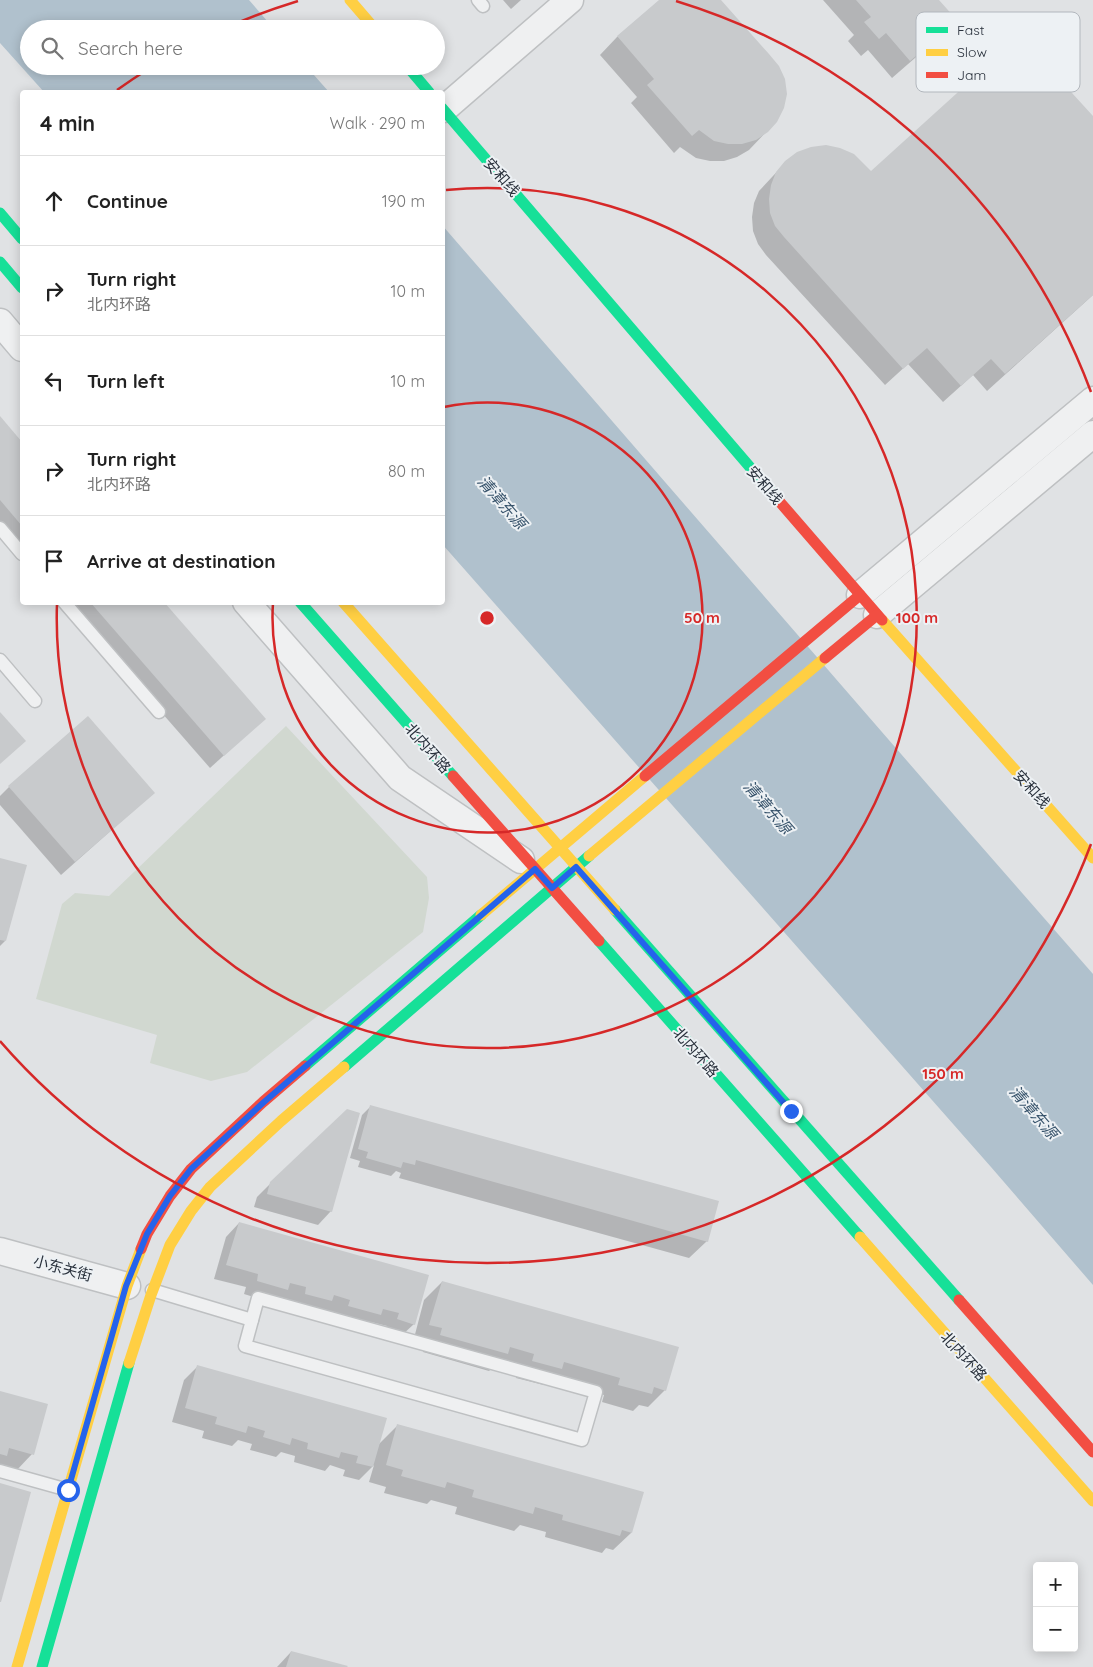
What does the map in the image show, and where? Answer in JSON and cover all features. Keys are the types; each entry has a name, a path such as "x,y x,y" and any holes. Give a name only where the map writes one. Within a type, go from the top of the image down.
{"main road":[{"path":"350,0 367,20"},
{"name":"安和线","path":"415,75 428,90"},
{"name":"安和线","path":"445,110 877,615 1093,858"},
{"path":"0,213 20,237"},
{"path":"0,262 20,286"},
{"path":"17,1667 126,1286 147,1234 170,1196 191,1169 264,1102 559,848 860,595"},
{"name":"北内环路","path":"303,605 1093,1501"},
{"path":"346,605 1093,1452"},
{"path":"42,1667 152,1290 170,1245 191,1211 210,1187 281,1121 576,867 877,615"}],"street":[{"path":"445,98 570,0"},
{"path":"0,322 20,346"},
{"path":"860,595 1093,400"},
{"path":"877,615 1093,434"},
{"path":"249,605 400,778 535,869"},
{"name":"小东关街","path":"0,1251 126,1286"}],"lane":[{"path":"0,528 20,552"},
{"path":"67,605 159,712"},
{"path":"0,660 35,701"},
{"path":"152,1290 252,1320"},
{"path":"258,1298 596,1392 582,1440 245,1346 252,1320 258,1298"},
{"path":"0,1471 68,1490"}],"shaded area":[{"path":"286,726 427,877 429,898 423,932 247,1072 211,1081 150,1063 157,1035 36,999 62,904 75,893 109,896"}],"water":[{"path":"0,0 249,0 266,20 20,20 20,65 0,43"},
{"path":"29,75 314,75 327,90 42,90"},
{"name":"清漳东源","path":"445,228 1093,974 1093,1285 445,547"}],"building":[{"path":"659,0 721,0 779,66 785,79 787,94 784,108 777,122 768,132 756,140 742,144 714,141 699,130 692,136 647,85 654,79 617,36"},
{"path":"856,0 939,0 950,12 916,12 916,56 910,61 886,33 879,39 864,22 871,17"},
{"path":"958,92 1071,92 1093,116 1093,295 1005,374 991,359 961,386 927,348 903,369 784,237 775,226 770,213 771,185 776,172 785,161 797,152 811,147 826,145 840,148 854,154 871,171"},
{"path":"0,416 20,440 20,524 0,500"},
{"path":"93,605 167,605 266,719 224,756"},
{"path":"0,712 26,741 0,764"},
{"path":"88,716 155,793 75,862 8,786"},
{"path":"0,858 27,865 6,941 0,940"},
{"path":"370,1105 719,1201 708,1242 416,1160 415,1165 403,1162 401,1168 366,1158 368,1152 358,1149"},
{"path":"347,1109 360,1113 332,1212 267,1194 270,1182"},
{"path":"239,1222 429,1275 415,1325 397,1319 399,1313 383,1309 381,1315 348,1306 350,1300 334,1295 332,1301 305,1294 306,1287 290,1283 288,1290 257,1281 258,1274 226,1265"},
{"path":"442,1281 679,1347 666,1391 654,1387 652,1394 618,1385 620,1378 564,1362 562,1369 532,1361 534,1354 510,1347 508,1354 440,1335 442,1328 429,1325"},
{"path":"197,1365 387,1418 373,1467 356,1463 358,1456 341,1452 339,1458 307,1449 308,1443 292,1438 290,1445 263,1437 265,1431 248,1426 246,1433 215,1424 217,1417 185,1408"},
{"path":"0,1391 48,1404 34,1455 9,1448 7,1456 0,1454"},
{"path":"397,1424 644,1492 632,1533 622,1530 620,1536 562,1520 563,1515 535,1507 533,1514 472,1497 474,1490 447,1482 445,1488 401,1476 403,1470 386,1465"},
{"path":"0,1483 31,1492 1,1602 0,1602"},
{"path":"291,1651 348,1666 286,1667"}],"traffic: fast":[{"path":"415,75 427,90"},
{"path":"445,111 779,501"},
{"path":"0,213 20,237"},
{"path":"0,262 20,286"},
{"path":"303,605 453,776"},
{"path":"344,1067 589,856"},
{"path":"615,910 959,1300"},
{"path":"305,1066 481,915"},
{"path":"599,941 860,1237"},
{"path":"42,1667 129,1363"}],"traffic: slow":[{"path":"350,0 367,20"},
{"path":"346,605 615,910"},
{"path":"882,620 1093,858"},
{"path":"589,856 825,658"},
{"path":"481,915 645,776"},
{"path":"129,1363 151,1295 170,1245 191,1211 210,1187 281,1121 344,1067"},
{"path":"860,1237 1093,1501"},
{"path":"17,1667 127,1286 141,1249"}],"traffic: jam":[{"path":"779,501 882,620"},
{"path":"645,776 860,595"},
{"path":"825,658 877,615"},
{"path":"453,776 599,941"},
{"path":"141,1249 147,1234 170,1196 191,1169 305,1066"},
{"path":"959,1300 1093,1452"}],"route":[{"path":"68,1490 126,1286 147,1234 170,1196 191,1169 264,1102 535,869 552,888 576,867 791,1111"}]}
